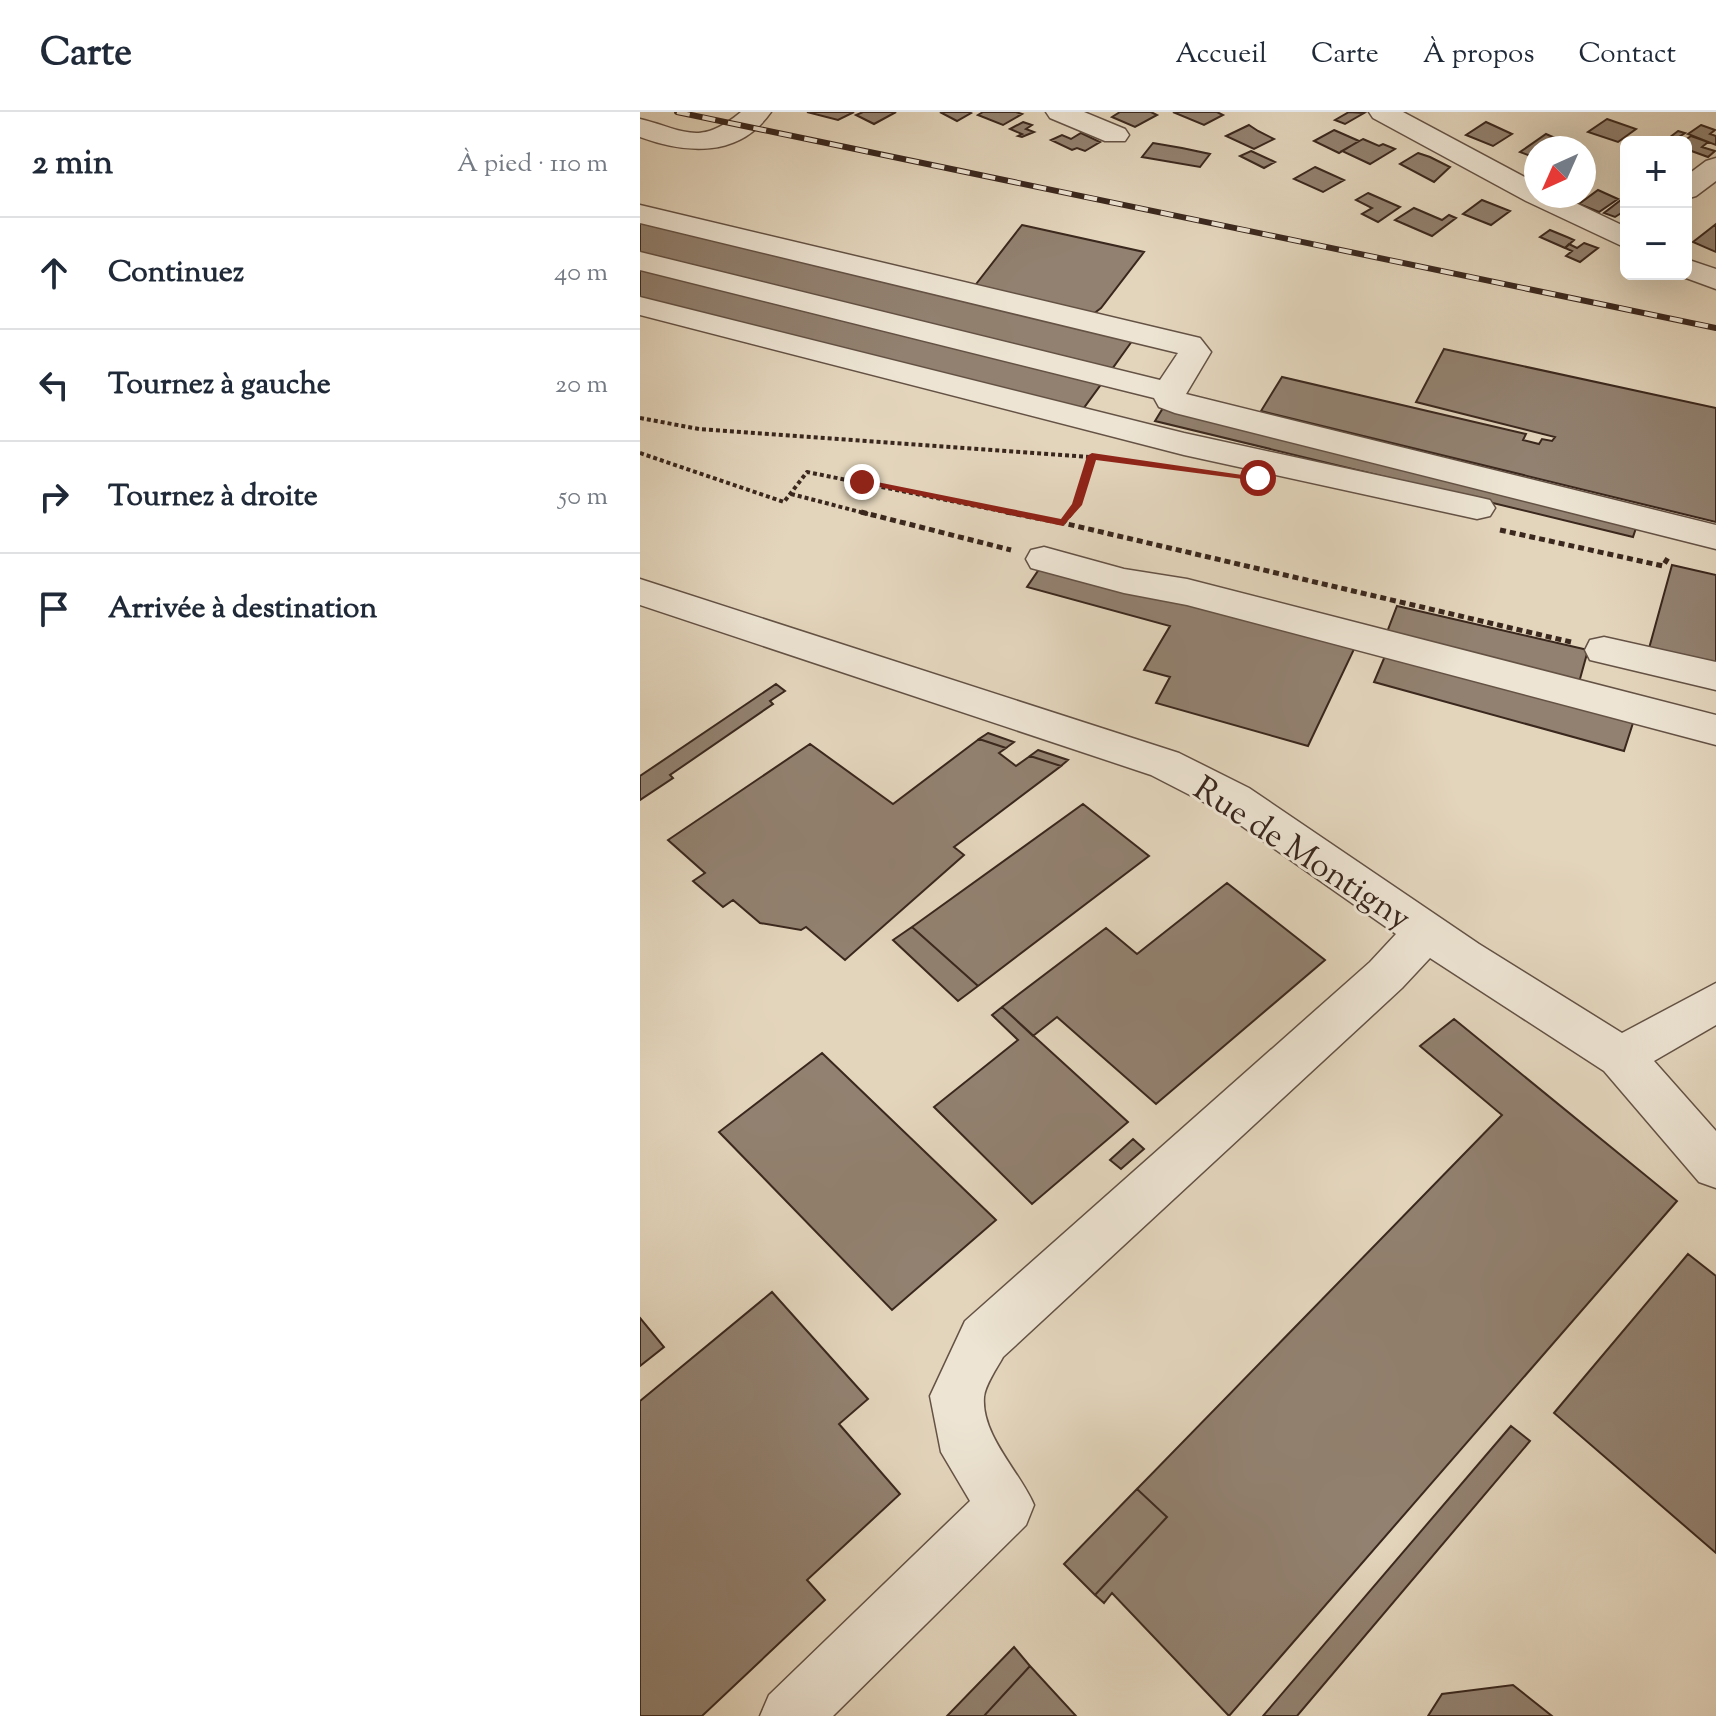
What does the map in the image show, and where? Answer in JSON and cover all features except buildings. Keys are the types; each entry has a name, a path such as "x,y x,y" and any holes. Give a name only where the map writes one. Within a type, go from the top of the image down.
{"street":[{"path":"640,127 695,145 717,143 757,112"},
{"path":"1060,112 1115,135"},
{"path":"1383,112 1524,189"},
{"path":"1692,185 1716,167"},
{"path":"1562,208 1620,236"},
{"path":"640,214 1189,345 1195,352 1169,392 1171,400 1187,406 1716,537"},
{"path":"640,261 1169,392"},
{"path":"1692,270 1716,280"},
{"path":"640,306 1184,444 1631,542 1716,545"},
{"path":"1044,559 1124,581 1187,592 1716,730"},
{"name":"Rue de Montigny","path":"640,592 1165,764 1234,799 1426,932 1621,1057 1716,1166"},
{"path":"1604,650 1716,676"},
{"path":"790,1716 1006,1505 969,1452 957,1396 984,1339 1386,975 1426,932"},
{"path":"1621,1057 1716,1002"}],"path":[{"path":"640,418 699,429 1107,458"},
{"path":"640,453 784,502 807,472 1063,523 1604,650"},
{"path":"1063,523 1077,505 1092,456"},
{"path":"791,494 1044,559"},
{"path":"1491,528 1663,566 1677,543"}],"railway":[{"path":"677,112 1716,328"}],"route":[{"path":"862,482 1063,523 1077,505 1092,456 1258,478"}]}
